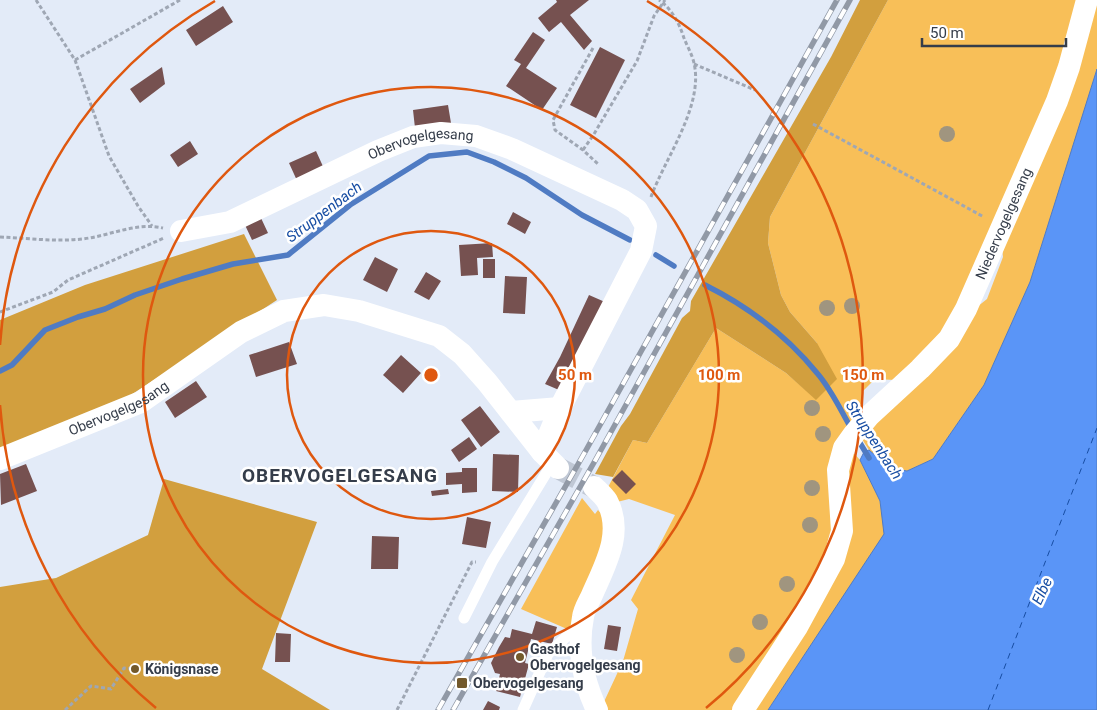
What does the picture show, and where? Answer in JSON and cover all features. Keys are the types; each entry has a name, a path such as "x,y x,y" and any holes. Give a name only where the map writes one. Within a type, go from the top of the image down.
{"street":[{"name":"Niedervogelgesang","path":"744,710 797,627 834,559 842,531 838,470 844,448 866,419 949,339 966,309 1057,101 1069,68 1087,0"},
{"name":"Obervogelgesang","path":"181,231 230,222 378,151 413,137 440,133 476,136 512,149 622,200 637,210 646,226"},
{"path":"551,460 560,408 641,251 646,226"},
{"name":"Obervogelgesang","path":"0,459 141,402 241,332 284,311 324,305 359,311 440,336 462,354 551,460"},
{"path":"511,412 560,408"},
{"path":"594,487 607,499 614,520 614,538 583,615 582,622 580,648 588,689 597,710"}],"lane":[{"path":"464,618 492,562 551,460"},
{"path":"523,710 548,654 582,622"}],"path":[{"path":"0,237 62,241 85,239 119,230 152,226 109,156 75,60 36,0"},
{"path":"75,60 180,0"},
{"path":"583,150 637,61 647,33 662,1 678,21 694,64 694,86 691,104 676,145 657,182 648,207 646,226"},
{"path":"593,48 553,120 555,130 583,150 604,170"},
{"path":"694,64 756,90"},
{"path":"813,124 1002,226"},
{"path":"0,312 53,292 68,280 181,231"},
{"path":"398,710 472,562 492,562"},
{"path":"66,710 91,686 112,689 124,668 135,669"}],"shaded area":[{"path":"860,0 888,0 770,217 768,243 781,295 790,312 817,343 837,379 816,400 786,373 716,328 647,443 633,440 613,477 595,474 682,318 690,311 691,301 831,57"},
{"path":"888,0 1081,0 1062,67 944,333 895,380 875,379 863,391 861,415 831,546 736,710 604,710 602,706 623,661 638,609 631,600 675,515 629,499 617,502 606,491 633,440 647,443 716,328 786,373 816,399 817,343 790,312 781,295 768,243 770,217"},
{"path":"1097,0 1097,69 1030,282 984,385 933,459 907,471 890,468 869,450 860,436 977,307 987,299 1003,257 1002,247"},
{"path":"244,234 277,300 120,402 0,450 0,320 85,285"},
{"path":"850,449 860,460 880,501 885,534 768,710 749,710 840,562 844,477"},
{"path":"164,479 317,522 262,669 330,710 0,710 0,587 56,578 148,535"},
{"path":"582,498 595,514 598,510 605,518 608,533 574,623 567,629 521,609"}],"water":[{"name":"Elbe","path":"1097,69 1097,710 768,710 884,534 880,501 860,460 864,452 869,450 890,468 907,471 933,459 984,385 1030,282"}],"building":[{"path":"556,0 589,0 570,15 592,41 584,50 561,22 549,32 538,18 557,2"},
{"path":"223,6 233,22 196,46 186,30"},
{"path":"533,32 545,40 526,68 557,88 542,110 506,86 521,64 514,60"},
{"path":"600,47 625,60 596,118 570,105"},
{"path":"162,67 165,84 140,103 130,89"},
{"path":"448,105 451,123 415,128 413,110"},
{"path":"190,141 198,154 178,167 170,155"},
{"path":"316,151 326,173 299,185 289,163"},
{"path":"513,212 531,222 525,234 507,224"},
{"path":"261,218 268,233 252,240 245,225"},
{"path":"492,243 493,257 477,258 478,275 461,276 459,245"},
{"path":"375,257 398,269 387,292 363,280"},
{"path":"483,259 495,259 495,278 483,278"},
{"path":"426,272 441,281 429,300 414,292"},
{"path":"505,276 527,277 525,314 503,313"},
{"path":"589,295 605,302 559,390 545,384"},
{"path":"289,342 297,364 256,377 249,355"},
{"path":"401,355 421,373 403,393 383,375"},
{"path":"196,381 207,397 175,418 165,402"},
{"path":"480,406 500,432 481,447 461,420"},
{"path":"469,437 477,449 459,462 451,450"},
{"path":"493,454 519,455 518,492 492,491"},
{"path":"26,464 37,491 1,505 0,474"},
{"path":"462,468 477,468 477,492 462,493 462,484 446,485 446,473 462,472"},
{"path":"622,470 636,484 626,494 612,480"},
{"path":"448,489 449,494 432,496 431,491"},
{"path":"467,517 491,522 486,548 462,544"},
{"path":"372,536 399,537 398,569 371,569"},
{"path":"536,621 557,627 552,644 531,639 525,663 529,664 520,697 496,691 500,674 495,673 491,663 499,647 505,637 510,638 512,629 532,634"},
{"path":"608,625 621,627 617,651 604,649"},
{"path":"276,633 291,634 290,662 275,662"},
{"path":"488,701 500,707 499,710 483,710"}],"waterway":[{"name":"Struppenbach","path":"0,371 12,365 45,330 182,279 233,264 288,255 350,205 429,156 467,152 494,162 526,178 582,215 630,240"},
{"name":"Struppenbach","path":"656,255 674,266"},
{"name":"Struppenbach","path":"705,285 751,312 793,347 822,379 851,428"},
{"name":"Struppenbach","path":"857,438 869,458"}],"ferry route":[{"path":"988,710 1097,428"}],"tunnel":[{"path":"558,468 594,487"}],"railway":[{"path":"438,710 585,452 837,0"},
{"path":"453,710 596,459 850,0"}],"place":[{"name":"Gasthof Obervogelgesang","path":"520,657"},
{"name":"Königsnase","path":"135,669"},
{"name":"Obervogelgesang","path":"462,683"}],"district":[{"name":"OBERVOGELGESANG","path":"340,475"}]}
